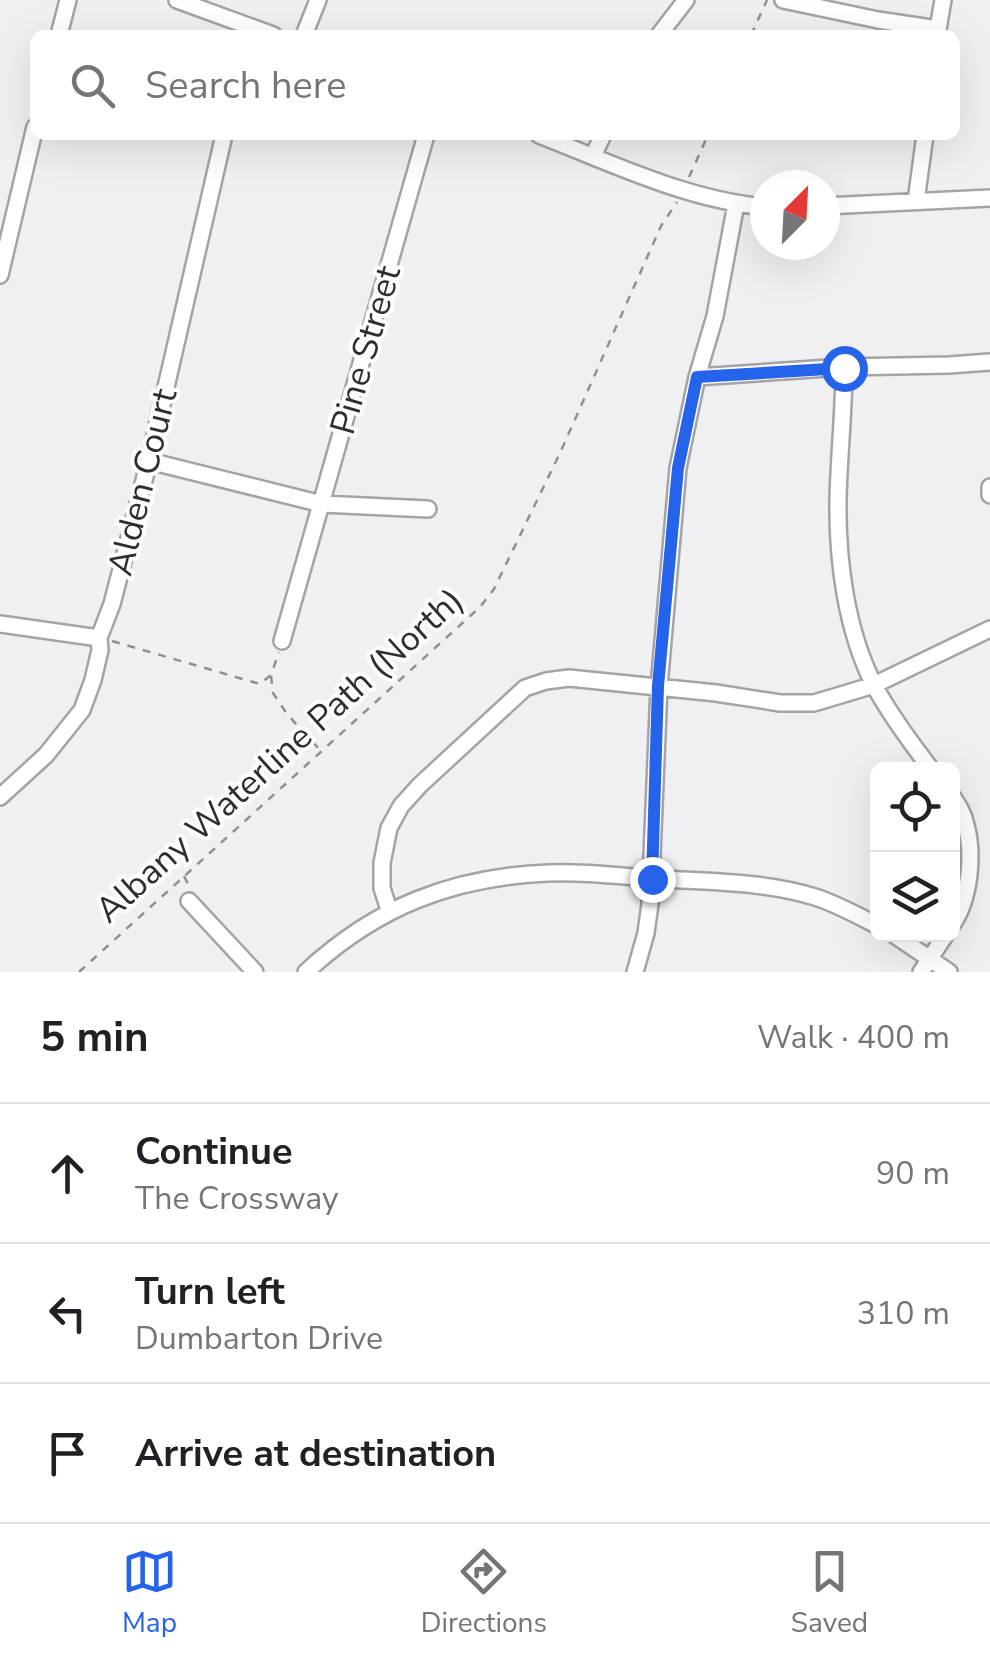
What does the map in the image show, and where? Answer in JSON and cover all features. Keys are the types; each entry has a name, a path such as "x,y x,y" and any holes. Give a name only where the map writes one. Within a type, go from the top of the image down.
{"street":[{"path":"60,30 68,0"},
{"path":"177,0 246,30"},
{"path":"306,30 318,0"},
{"path":"663,30 686,0"},
{"path":"783,0 928,30"},
{"path":"938,30 942,0"},
{"path":"0,275 32,140"},
{"name":"Alden Court","path":"0,797 46,755 82,710 148,461 223,140"},
{"name":"Pine Street","path":"282,641 425,140"},
{"path":"552,140 683,190 750,205"},
{"path":"593,156 601,140"},
{"path":"916,200 923,140"},
{"path":"840,205 990,198"},
{"path":"635,972 646,933 652,879 658,686 678,468 697,377 715,316 736,204"},
{"path":"697,377 990,362"},
{"path":"844,368 838,500 843,583 874,685 926,762"},
{"path":"148,461 322,504 428,509"},
{"path":"990,487 990,494"},
{"path":"0,624 99,638"},
{"path":"389,910 382,888 382,863 389,828 400,806 525,688 570,678 780,703 814,703 874,685 990,629"},
{"path":"960,811 965,820 969,871 960,906"},
{"path":"306,972 328,951 389,910 440,890 494,877 550,872 756,885 816,897 870,922"},
{"path":"189,900 255,972"},
{"path":"901,942 926,965 949,972"},
{"path":"926,965 941,942"}],"path":[{"path":"753,30 767,0"},
{"name":"Albany Waterline Path (North)","path":"79,972 480,607 494,589 560,453 661,226 706,140"},
{"path":"99,638 260,684 271,674"},
{"path":"282,641 271,674 273,692 287,714 321,751"}],"route":[{"path":"652,879 658,686 678,468 697,377 844,368"}]}
